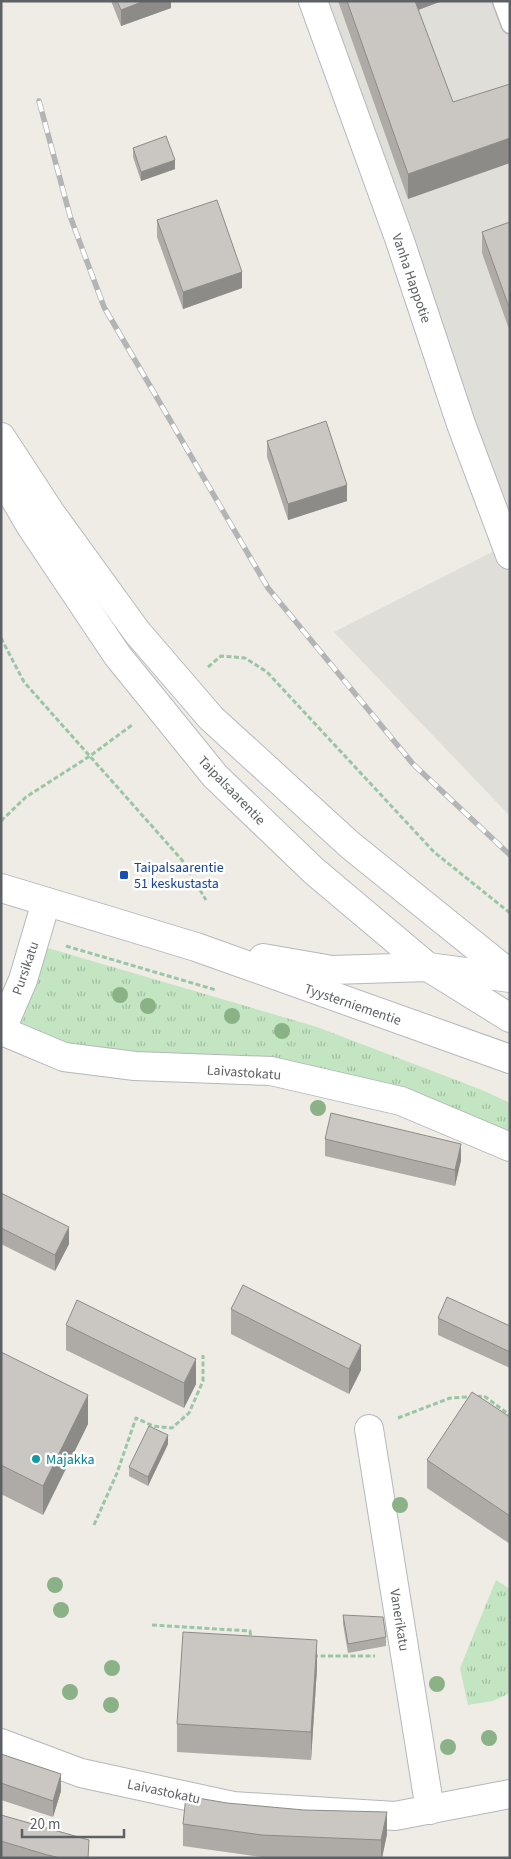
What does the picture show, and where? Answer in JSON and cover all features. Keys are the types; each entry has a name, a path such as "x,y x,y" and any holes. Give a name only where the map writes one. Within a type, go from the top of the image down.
{"street":[{"name":"Vanha Happotie","path":"313,1 400,241 461,424 510,555"},
{"path":"1,437 50,512 137,632 212,718 350,845 510,976"},
{"name":"Taipalsaarentie","path":"1,475 30,525 117,655 215,776 314,871 428,967 510,1018"},
{"name":"Tyysterniementie","path":"1,888 196,947 510,1059"},
{"name":"Pursikatu","path":"2,1031 22,980 46,902"},
{"name":"Tyysterniementie","path":"196,947 332,970 428,967 510,976"},
{"name":"Laivastokatu","path":"2,1031 64,1057 135,1066 271,1071 401,1101 510,1147"},
{"name":"Vanerikatu","path":"369,1429 430,1810"},
{"name":"Laivastokatu","path":"1,1743 81,1773 233,1806 395,1816 510,1794"}],"lane":[{"path":"501,1 510,25"}],"path":[{"path":"1,638 24,682 182,860 206,900"},
{"path":"208,668 221,656 245,658 267,672 434,852 510,913"},
{"path":"1,821 26,797 90,756 133,724"},
{"path":"36,938 184,981"},
{"path":"94,1525 117,1473 136,1418 153,1426 172,1428 189,1413 202,1381 203,1355"},
{"path":"369,1429 450,1398 484,1396 510,1415"},
{"path":"152,1625 250,1631 251,1648"},
{"path":"309,1656 405,1656"}],"shaded area":[{"path":"313,1 510,1 510,816 334,632 506,545"}],"green space":[{"path":"41,946 317,1027 482,1090 510,1103 510,1136 402,1093 65,1049 9,1028"},
{"path":"496,1580 510,1589 510,1693 493,1701 468,1705 460,1668"}],"building":[{"path":"117,1 144,1 121,10"},
{"path":"347,1 415,1 453,102 510,84 510,138 408,174"},
{"path":"166,136 175,160 141,172 133,148"},
{"path":"217,200 242,272 183,292 157,220"},
{"path":"510,222 510,310 482,232"},
{"path":"326,421 347,485 288,504 267,441"},
{"path":"331,1113 461,1144 455,1170 325,1139"},
{"path":"1,1193 69,1227 55,1255 1,1228"},
{"path":"243,1285 361,1345 349,1369 231,1309"},
{"path":"447,1297 510,1326 510,1352 438,1318"},
{"path":"77,1300 196,1359 184,1383 66,1325"},
{"name":"Majakka","path":"1,1352 88,1395 43,1486 1,1465"},
{"path":"472,1392 510,1417 510,1516 427,1460"},
{"path":"149,1426 168,1435 148,1477 129,1467"},
{"path":"343,1615 383,1617 386,1637 348,1644"},
{"path":"183,1632 317,1640 311,1732 177,1724"},
{"path":"1,1754 61,1774 53,1801 1,1783"},
{"path":"186,1796 227,1803 304,1810 387,1812 381,1840 262,1835 183,1824"},
{"path":"1,1815 89,1840 88,1858 60,1858 1,1841"}],"railway":[{"path":"39,101 70,216 104,307 268,588 413,764 510,855"}],"place":[{"name":"Taipalsaarentie 51 keskustasta","path":"124,875"},
{"name":"Majakka","path":"36,1459"}]}
